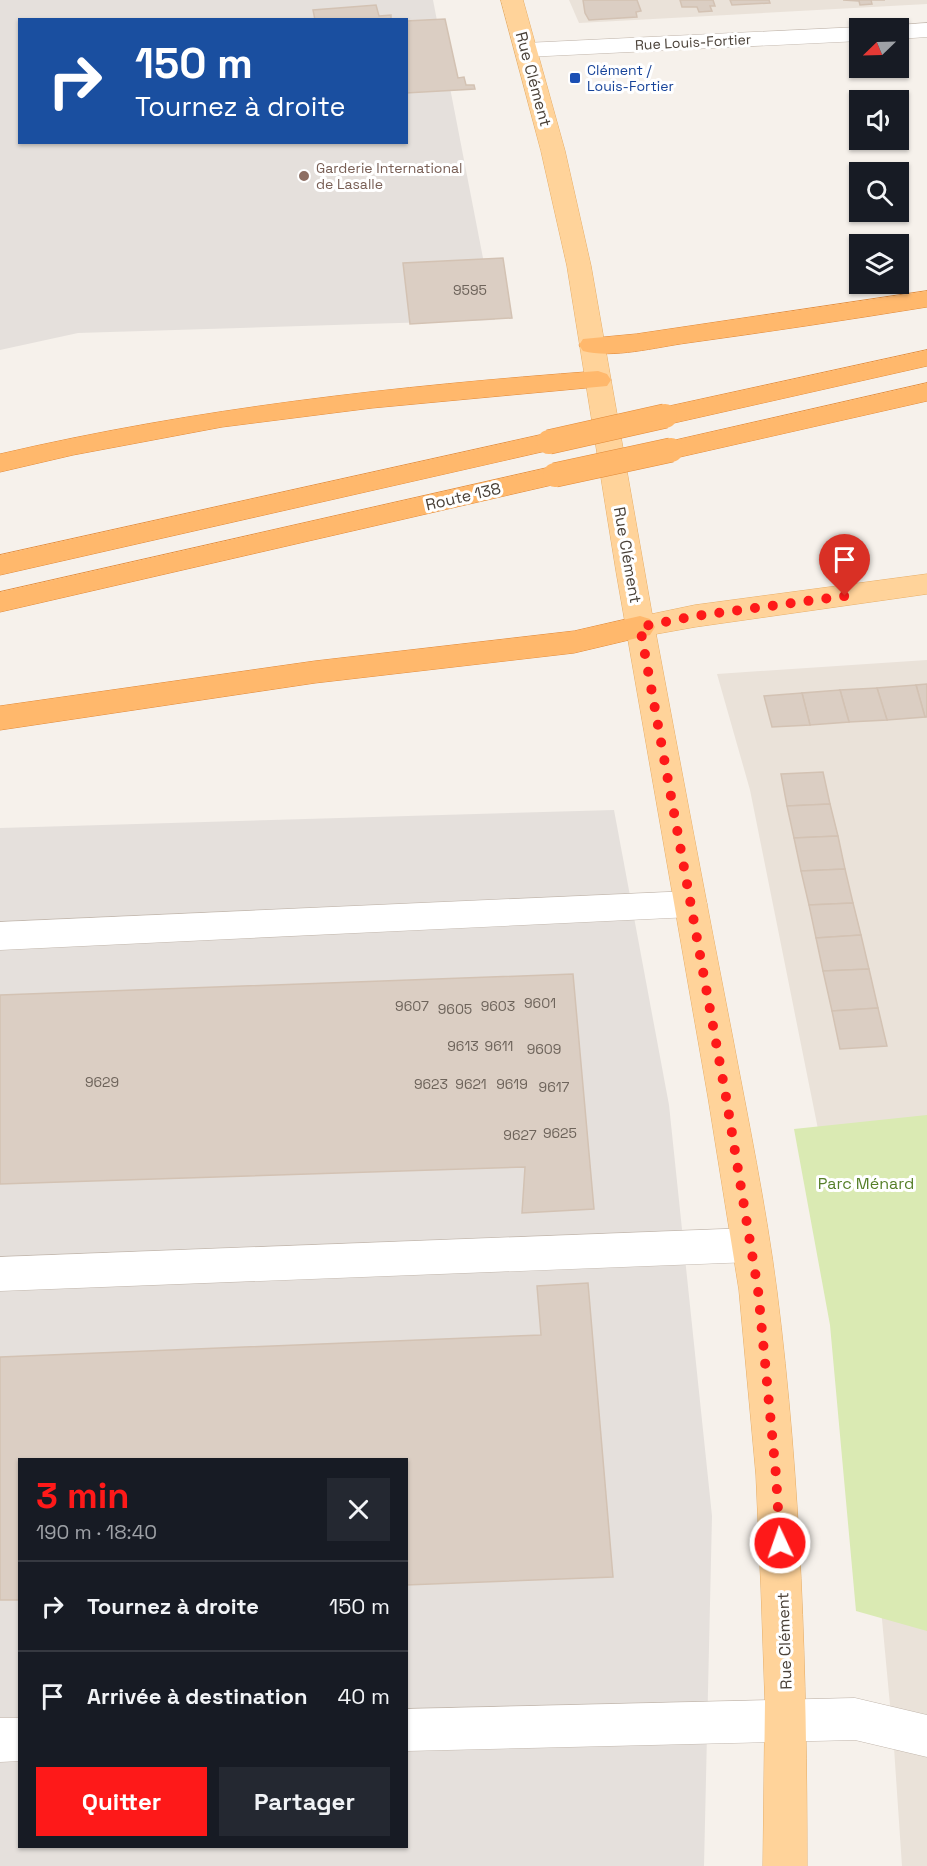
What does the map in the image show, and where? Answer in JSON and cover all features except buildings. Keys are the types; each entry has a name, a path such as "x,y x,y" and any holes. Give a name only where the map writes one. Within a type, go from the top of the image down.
{"highway":[{"path":"592,345 636,342 772,324 927,299"},
{"name":"Route 138","path":"0,565 927,358"},
{"path":"0,463 97,440 242,415 397,397 598,381"},
{"name":"Route 138","path":"0,602 927,392"},
{"path":"0,718 315,672 574,642 640,627"}],"main road":[{"name":"Rue Clément","path":"512,0 572,230 640,627 751,1245 768,1377 776,1475 786,1722 785,1866"},
{"path":"640,627 695,616 927,584"}],"street":[{"path":"909,31 927,30"},
{"name":"Rue Louis-Fortier","path":"526,50 849,35"},
{"path":"0,936 691,904"},
{"path":"0,1274 751,1245"},
{"path":"408,1730 855,1719 927,1736"},
{"path":"0,1740 18,1739"}],"shaded area":[{"path":"0,0 433,0 495,320 78,333 0,350"},
{"path":"569,0 927,0 927,4 579,23"},
{"path":"927,660 927,1866 902,1866 894,1748 864,1426 835,1214 750,790 717,674"},
{"path":"614,810 669,1105 712,1516 704,1866 0,1866 0,828"}],"green space":[{"name":"Parc Ménard","path":"927,1115 927,1631 856,1611 830,1325 794,1129"}],"place":[{"name":"Clément / Louis-Fortier","path":"575,78"},
{"name":"Garderie International de Lasalle","path":"304,176"}],"route":[{"path":"780,1543 768,1377 758,1290 726,1097 640,627 695,616 845,596"}]}
